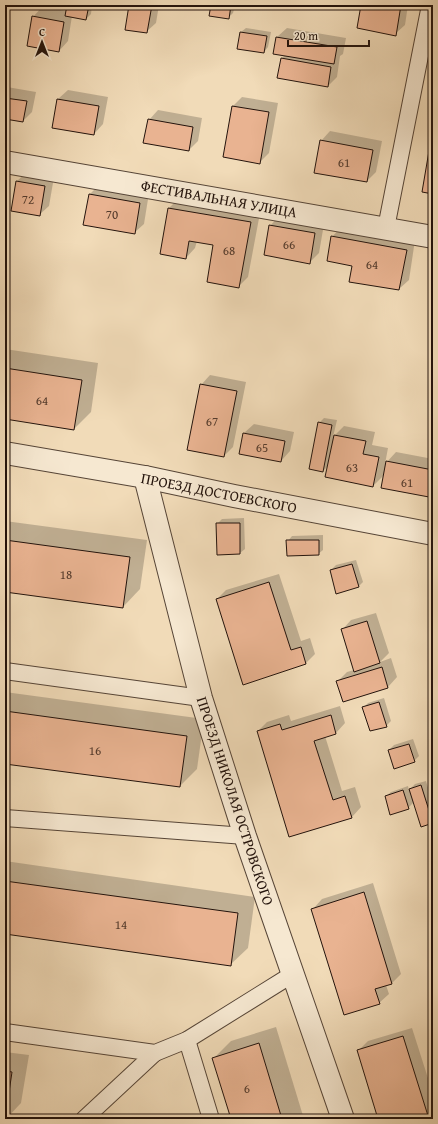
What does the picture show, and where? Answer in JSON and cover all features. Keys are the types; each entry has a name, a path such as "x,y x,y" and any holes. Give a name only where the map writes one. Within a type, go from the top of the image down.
{"street":[{"name":"ФЕСТИВАЛЬНАЯ УЛИЦА","path":"5,162 433,236"},
{"name":"ПРОЕЗД ДОСТОЕВСКОГО","path":"5,453 145,477 234,496 433,534"},
{"name":"ПРОЕЗД НИКОЛАЯ ОСТРОВСКОГО","path":"145,477 201,698 245,836 343,1119"}],"lane":[{"path":"386,228 430,5"},
{"path":"5,671 201,698"},
{"path":"5,818 245,836"},
{"path":"84,1119 155,1053 187,1040 292,974"},
{"path":"5,1032 155,1053"},
{"path":"187,1040 211,1119"}],"building":[{"path":"67,5 89,5 86,20 65,16"},
{"path":"129,5 152,5 147,33 125,30"},
{"path":"211,5 231,5 229,19 209,16"},
{"path":"361,5 401,5 396,36 357,28"},
{"path":"32,16 64,22 59,52 27,46"},
{"path":"240,32 267,36 264,53 237,49"},
{"path":"276,37 337,47 334,64 273,54"},
{"path":"281,58 331,67 328,87 277,78"},
{"path":"5,98 27,101 23,122 5,119"},
{"path":"57,99 99,106 94,135 52,128"},
{"path":"232,106 269,112 260,164 223,157"},
{"path":"148,119 193,127 189,151 143,143"},
{"path":"320,140 373,150 367,182 314,173"},
{"path":"430,145 433,145 433,194 422,192"},
{"path":"16,181 45,186 40,216 11,211"},
{"path":"89,194 140,203 135,234 83,225"},
{"path":"168,208 251,222 239,288 207,282 213,245 189,241 186,259 160,254"},
{"path":"269,225 315,233 310,264 264,255"},
{"path":"331,236 407,250 399,290 349,282 352,266 327,261"},
{"path":"5,368 82,380 74,430 5,419"},
{"path":"200,384 237,391 224,457 187,450"},
{"path":"318,422 332,425 323,472 309,469"},
{"path":"243,433 285,441 281,462 239,454"},
{"path":"334,435 366,441 363,454 379,457 373,487 325,477"},
{"path":"386,461 433,470 429,497 381,488"},
{"path":"216,523 240,523 240,554 217,555"},
{"path":"5,540 130,557 123,608 5,592"},
{"path":"286,540 319,540 319,555 287,556"},
{"path":"352,564 359,587 336,594 330,570"},
{"path":"269,582 291,650 301,647 306,664 243,685 216,599"},
{"path":"367,621 380,663 354,672 341,629"},
{"path":"382,667 388,688 343,702 336,681"},
{"path":"379,702 387,727 370,731 362,707"},
{"path":"5,711 187,736 180,787 5,764"},
{"path":"331,715 336,734 314,741 333,800 345,796 352,818 289,837 257,731 280,724 282,730"},
{"path":"409,744 415,762 394,769 388,750"},
{"path":"421,785 433,823 421,827 409,789"},
{"path":"403,790 409,809 390,815 385,796"},
{"path":"5,881 238,913 231,966 5,934"},
{"path":"364,892 392,984 375,989 380,1004 344,1015 311,909"},
{"path":"403,1036 429,1119 378,1119 357,1050"},
{"path":"259,1043 282,1119 231,1119 212,1058"},
{"path":"5,1071 12,1072 5,1119"}]}
